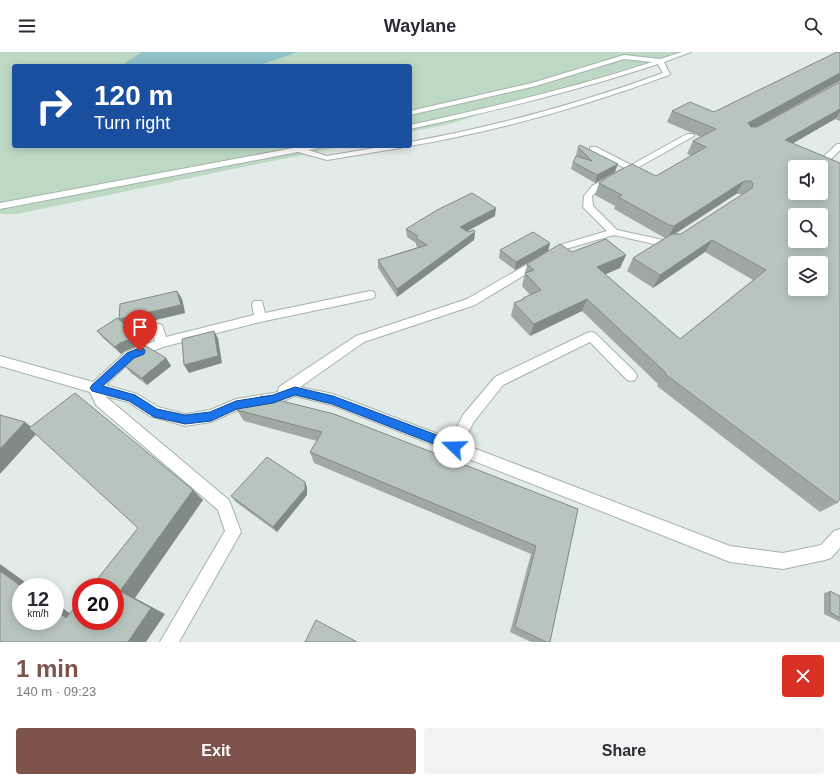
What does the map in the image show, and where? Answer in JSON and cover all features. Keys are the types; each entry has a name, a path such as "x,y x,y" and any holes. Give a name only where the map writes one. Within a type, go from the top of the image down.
{"lane":[{"path":"412,127 514,104 619,75 688,52"},
{"path":"412,113 534,85 624,57 660,62"},
{"path":"412,144 520,121 606,96 667,74 660,62"},
{"path":"614,232 588,207 588,196 595,188 690,136"},
{"path":"840,146 824,161 823,168 840,175"},
{"path":"0,206 300,148 327,158 388,148"},
{"path":"593,149 630,168"},
{"path":"273,399 360,339 471,302 566,246 614,232 670,243 683,235"},
{"path":"95,388 130,355 161,343 260,318 370,295"},
{"path":"258,304 260,318"},
{"path":"158,328 161,343"},
{"path":"454,447 468,419 499,381 591,336 631,376"},
{"path":"0,361 132,398 154,412 185,420 211,416 236,405 273,399 295,391 333,400 730,554 783,562 825,552 840,537"},
{"path":"95,388 101,401 224,505 233,532 168,642"}],"green space":[{"path":"0,52 680,52 449,124 412,132 412,64 12,64 12,148 334,148 17,214 0,214"}],"water":[{"path":"142,52 298,52 263,64 124,64"}],"building":[{"path":"837,52 840,52 840,73 748,123 751,127 757,127 840,82 840,109 785,140 840,163 840,499 837,503 665,374 666,373 587,299 534,324 514,303 541,290 525,273 534,270 527,264 560,244 572,252 606,239 626,255 597,267 680,339 766,270 712,240 660,275 633,258 672,234 681,234 752,188 753,184 751,181 744,181 674,226 669,225 618,197 622,195 599,183 632,164 656,176 706,147 693,141 716,129 672,111 690,102 714,112"},
{"path":"580,145 618,164 597,175 573,162 576,156 592,161 578,147"},
{"path":"472,193 496,208 460,227 468,232 474,230 475,232 397,289 378,260 427,245 416,238 418,236 406,229 437,210"},
{"path":"533,232 550,243 516,262 500,250"},
{"path":"177,291 181,305 119,319 120,304"},
{"path":"117,318 133,331 128,334 134,338 120,343 115,347 97,331"},
{"path":"214,331 218,356 184,365 182,339"},
{"path":"146,346 166,358 142,378 125,366 131,361 125,356 129,352"},
{"path":"75,393 193,490 124,585 124,578 98,578 138,528 29,428"},
{"path":"262,396 334,414 578,509 550,642 546,642 515,627 536,546 310,452 322,432 237,410"},
{"path":"0,415 25,422 0,449"},
{"path":"267,457 305,482 305,489 273,527 231,496"},
{"path":"0,571 12,580 12,630 64,630 64,617 66,618 72,611 72,630 124,630 124,593 151,608 128,642 0,642"},
{"path":"830,591 840,596 840,618 830,612"},
{"path":"316,620 357,642 305,642"}],"route":[{"path":"140,351 130,355 95,388 132,398 154,412 185,420 211,416 236,405 273,399 295,391 333,400 454,447"}]}
